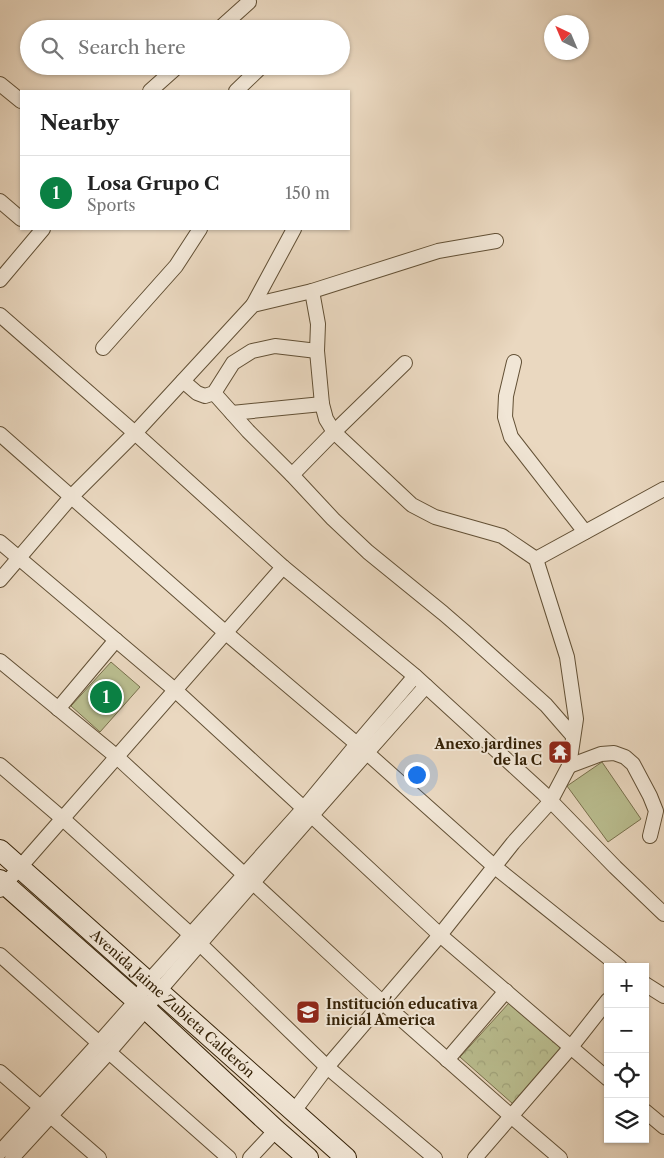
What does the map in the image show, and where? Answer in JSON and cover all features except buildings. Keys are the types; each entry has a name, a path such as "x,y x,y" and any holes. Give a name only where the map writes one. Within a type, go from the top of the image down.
{"street":[{"path":"229,20 249,2"},
{"path":"151,90 168,75"},
{"path":"237,90 253,75"},
{"path":"0,84 20,100"},
{"path":"0,201 20,218"},
{"path":"103,348 176,266 199,230"},
{"path":"0,580 70,497 135,433 253,305 293,230"},
{"path":"0,280 38,231"},
{"path":"253,305 312,292 438,251 496,241"},
{"path":"294,1111 327,1067 440,935 513,843 550,802 569,766 576,719 567,658 536,559 502,536 434,517 412,506 334,432 326,419 322,404 317,351 318,324 312,292"},
{"path":"0,315 135,433 283,567 421,681 543,793 615,868 664,914"},
{"path":"183,381 198,393 206,396 214,393 233,363 252,351 275,346 317,351"},
{"path":"514,362 506,396 505,417 511,437 585,532"},
{"path":"292,475 405,363"},
{"path":"214,393 333,519 368,552 444,613 546,705 573,736"},
{"path":"232,413 322,404"},
{"path":"0,434 226,633 362,748 495,867 615,963"},
{"path":"536,559 664,489"},
{"path":"0,542 175,690 440,935 604,1076"},
{"path":"2,885 63,819 283,567"},
{"path":"58,709 116,640"},
{"path":"0,661 117,757 382,1002 560,1158"},
{"path":"0,1152 45,1112 104,1048 195,939 421,681"},
{"path":"569,766 601,754 614,753 625,757 633,764 656,811 650,836"},
{"path":"0,765 63,819 195,939 327,1067 434,1158"},
{"name":"Avenida Jaime Zubieta Calderón","path":"0,850 346,1158"},
{"name":"Avenida Jaime Zubieta Calderón","path":"2,885 141,1005 308,1158"},
{"path":"0,955 229,1158"},
{"path":"649,987 664,996"},
{"path":"447,1060 506,991"},
{"path":"475,1158 571,1047 604,1005"},
{"path":"0,1072 99,1158"},
{"path":"12,1158 45,1112"},
{"path":"649,1114 664,1127"},
{"path":"250,1158 276,1130"}],"green space":[{"path":"111,662 140,687 100,732 71,706"},
{"path":"602,762 641,819 608,842 567,786"},
{"path":"509,1003 561,1048 513,1104 460,1057"}],"place":[{"name":"Losa Grupo C","path":"106,697"},
{"name":"Anexo jardines de la C","path":"560,752"},
{"name":"Institución educativa inicial America","path":"308,1012"}]}
